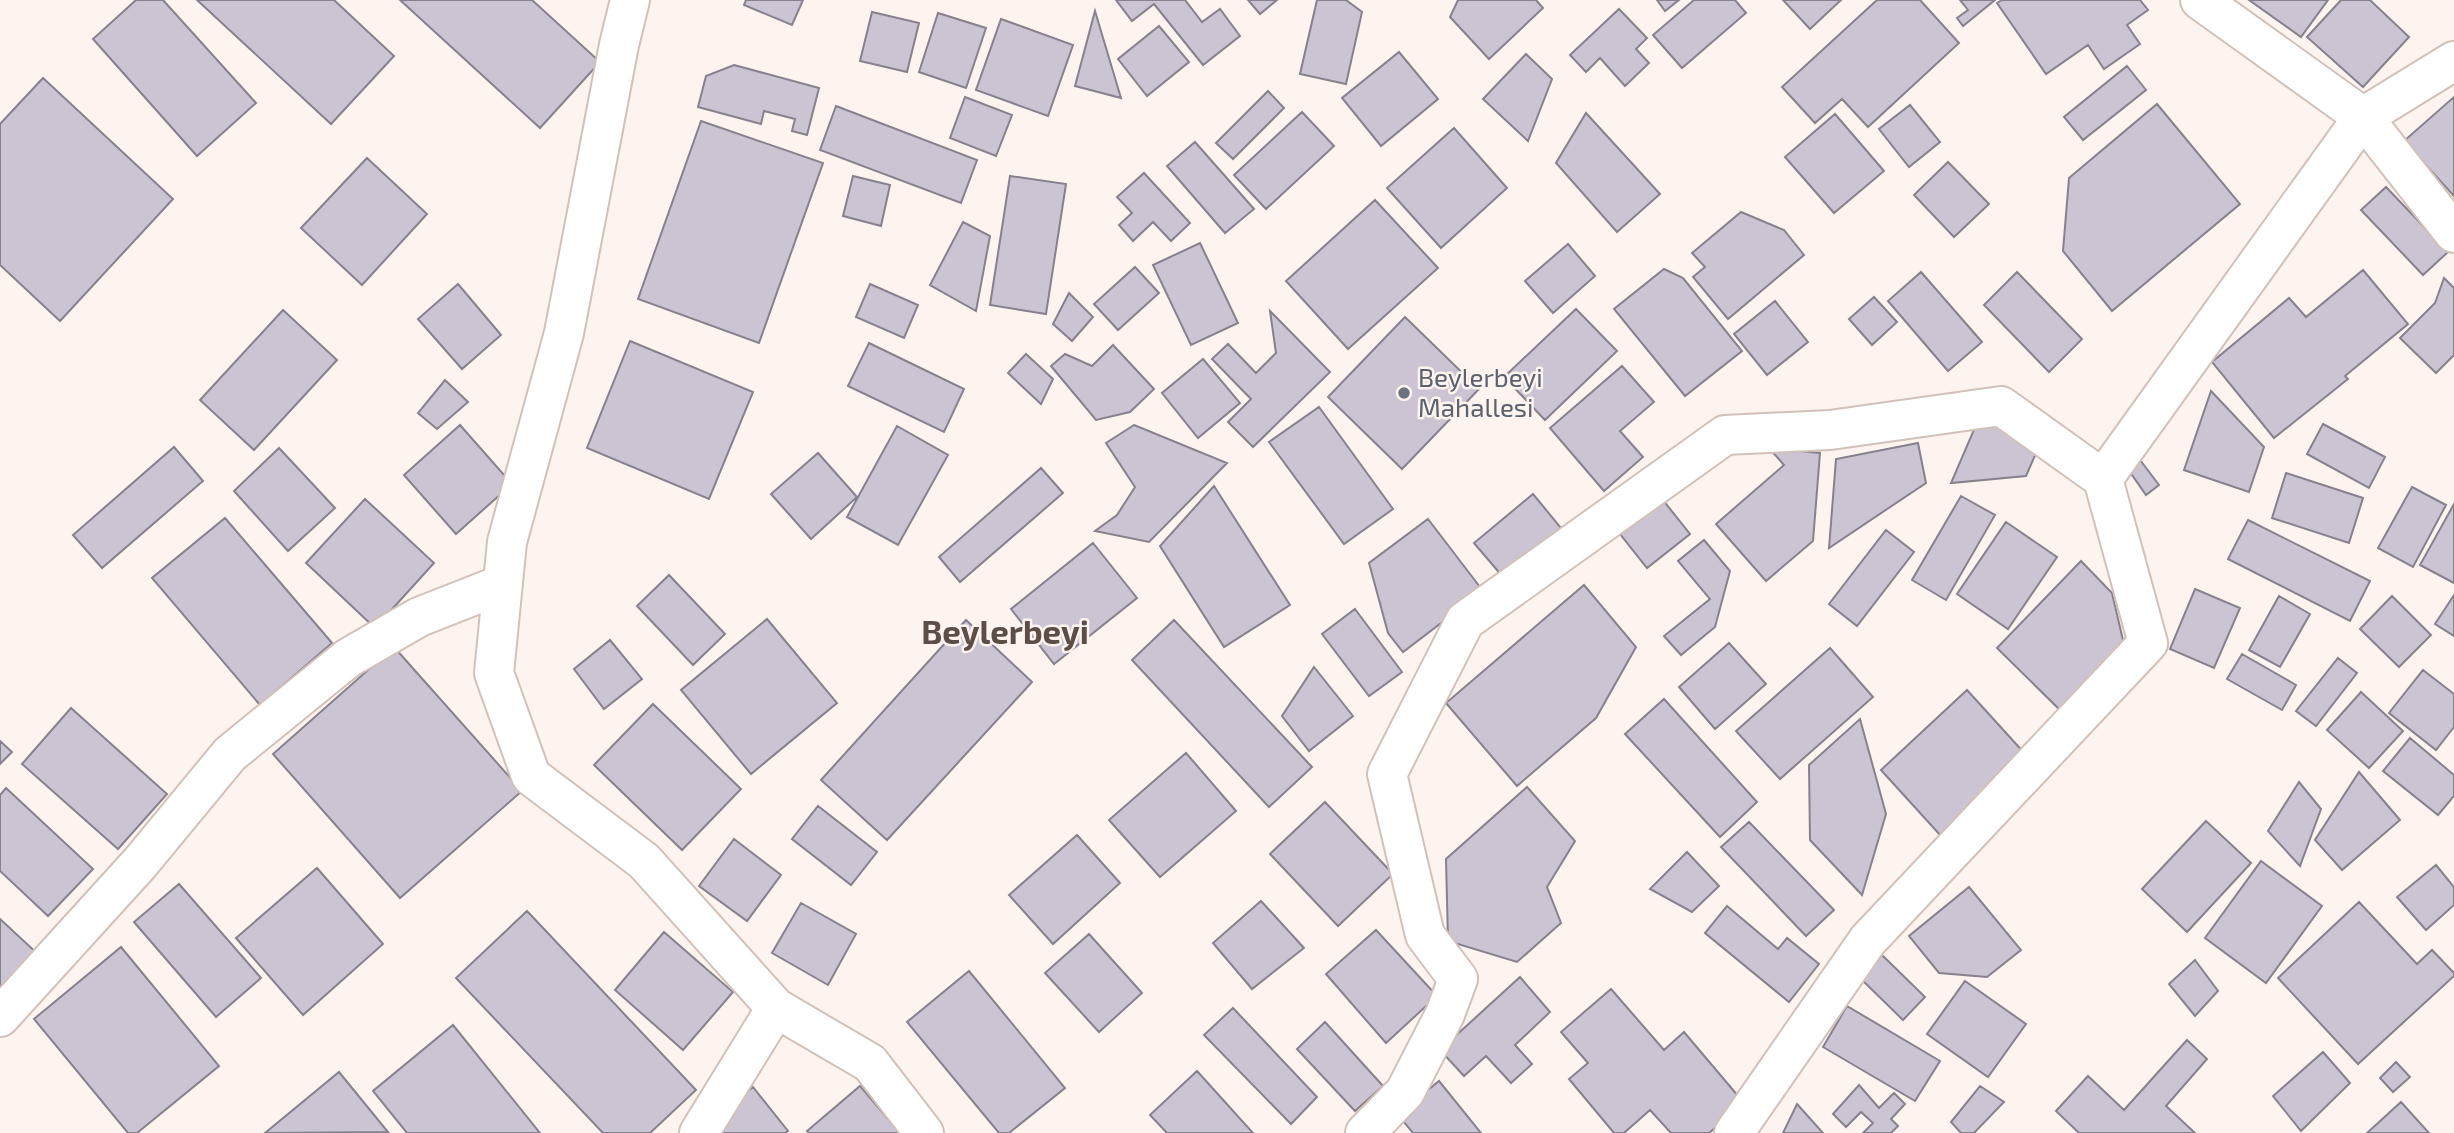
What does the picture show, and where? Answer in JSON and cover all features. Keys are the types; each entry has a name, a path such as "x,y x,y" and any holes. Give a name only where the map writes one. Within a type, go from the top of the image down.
{"street":[{"path":"631,0 619,45 564,333 507,542 494,673 531,776 644,861 776,1007 870,1063 924,1133"},
{"path":"2200,0 2363,117 2454,233"},
{"path":"2103,479 2363,117 2454,61"},
{"path":"1365,1133 1405,1092 1445,1014 1458,979 1425,935 1387,774 1465,621 1725,435 1830,430 2001,406 2103,479 2148,643 1868,940 1734,1133"},
{"path":"0,1017 140,863 230,754 348,658 419,617 503,584"},
{"path":"699,1133 776,1007"}],"building":[{"path":"136,0 163,0 256,103 197,156 93,39"},
{"path":"197,0 334,0 394,56 331,124"},
{"path":"400,0 532,0 600,62 540,128"},
{"path":"746,0 803,0 792,25 744,5"},
{"path":"1116,0 1185,0 1202,22 1220,9 1240,36 1203,65 1154,4 1132,21"},
{"path":"1248,0 1277,0 1260,14"},
{"path":"1317,0 1346,0 1362,12 1346,84 1300,74"},
{"path":"1458,0 1536,0 1543,8 1489,59 1450,17"},
{"path":"1657,0 1679,0 1665,11"},
{"path":"1694,0 1735,0 1746,13 1682,68 1653,35"},
{"path":"1783,0 1841,0 1810,29"},
{"path":"1877,0 1920,0 1959,43 1868,127 1842,99 1815,123 1782,87"},
{"path":"1960,0 1995,0 1963,26 1957,18 1968,10"},
{"path":"2002,0 2140,0 2148,10 2127,25 2140,44 2104,69 2088,45 2046,74 1997,3"},
{"path":"2249,0 2328,0 2301,37"},
{"path":"2341,0 2370,0 2409,37 2363,87 2307,37"},
{"path":"1619,9 1647,38 1636,49 1649,63 1625,86 1600,58 1586,72 1570,55"},
{"path":"1095,11 1121,98 1075,86"},
{"path":"872,12 919,23 907,72 860,61"},
{"path":"938,13 986,28 966,88 919,72"},
{"path":"1001,19 1073,45 1048,116 976,90"},
{"path":"1159,26 1189,62 1147,96 1118,59"},
{"path":"1399,52 1438,99 1381,146 1342,98"},
{"path":"1526,54 1552,79 1528,141 1483,99"},
{"path":"734,65 819,88 807,135 792,131 795,119 764,111 761,124 698,107 706,76"},
{"path":"2127,66 2146,90 2083,140 2064,117"},
{"path":"43,78 173,199 60,321 0,265 0,124"},
{"path":"1268,91 1284,108 1233,159 1216,143"},
{"path":"965,97 1012,115 996,156 950,138"},
{"path":"2454,97 2454,196 2404,141"},
{"path":"2157,104 2240,204 2112,311 2063,251 2069,178"},
{"path":"1910,105 1940,142 1909,167 1879,129"},
{"path":"836,106 977,160 961,203 820,150"},
{"path":"1302,112 1334,146 1266,209 1234,175"},
{"path":"1586,113 1660,194 1617,232 1556,163"},
{"path":"1835,114 1884,171 1834,213 1785,157"},
{"path":"701,121 823,163 759,343 638,299"},
{"path":"1454,128 1507,188 1441,248 1387,188"},
{"path":"1195,142 1254,209 1225,233 1167,166"},
{"path":"367,158 427,214 362,285 301,228"},
{"path":"1948,162 1989,204 1954,237 1914,195"},
{"path":"1144,173 1190,223 1171,241 1153,222 1133,241 1119,225 1132,213 1117,197"},
{"path":"853,176 890,185 881,226 843,216"},
{"path":"1010,176 1066,184 1046,314 990,305"},
{"path":"2386,187 2448,252 2423,275 2361,210"},
{"path":"1375,200 1438,268 1348,349 1286,281"},
{"path":"1741,212 1784,230 1804,255 1728,319 1693,277 1705,267 1692,253"},
{"path":"963,222 990,236 976,311 930,285"},
{"path":"1200,243 1238,323 1191,345 1153,265"},
{"path":"1568,244 1595,276 1553,313 1525,281"},
{"path":"1135,267 1159,293 1118,330 1094,304"},
{"path":"1664,269 1683,278 1742,351 1685,396 1614,309"},
{"path":"2363,270 2408,324 2345,376 2348,379 2274,438 2212,362 2289,298 2306,317"},
{"path":"1921,272 1982,342 1948,371 1888,301"},
{"path":"2017,272 2082,339 2049,372 1984,305"},
{"path":"2444,278 2454,288 2454,355 2436,373 2400,338 2435,303"},
{"path":"458,284 501,335 462,369 418,319"},
{"path":"870,284 918,305 904,338 856,317"},
{"path":"1069,293 1093,317 1072,341 1053,324"},
{"path":"1874,297 1897,322 1872,345 1849,319"},
{"path":"1775,301 1808,342 1767,375 1734,334"},
{"path":"1576,309 1617,351 1545,420 1504,377"},
{"path":"283,310 337,360 254,450 200,400"},
{"path":"1270,311 1330,372 1253,447 1228,422 1251,399 1212,359 1228,344 1256,373 1276,353"},
{"name":"Beylerbeyi Mahallesi","path":"1405,317 1479,389 1402,469 1328,397"},
{"path":"630,341 753,392 709,499 587,448"},
{"path":"869,343 964,389 944,432 848,386"},
{"path":"1113,345 1154,389 1130,412 1096,420 1051,366 1065,354 1092,366"},
{"path":"1026,354 1053,379 1041,404 1008,373"},
{"path":"1203,359 1240,403 1198,438 1162,393"},
{"path":"1622,366 1654,402 1620,431 1643,457 1604,491 1550,428"},
{"path":"445,380 468,402 437,429 418,413"},
{"path":"2211,391 2264,447 2249,492 2184,470"},
{"path":"1319,407 1393,509 1344,544 1269,442"},
{"path":"1979,418 2040,444 2026,476 1951,483"},
{"path":"2323,424 2385,457 2369,488 2307,454"},
{"path":"460,425 512,484 456,534 404,475"},
{"path":"1134,425 1227,463 1149,542 1095,531 1117,515 1135,487 1106,443"},
{"path":"897,426 948,455 898,545 847,517"},
{"path":"1918,443 1926,483 1829,548 1836,459"},
{"path":"174,447 203,481 102,568 73,535"},
{"path":"279,448 335,508 288,551 234,491"},
{"path":"1769,448 1820,453 1813,541 1766,581 1716,524 1784,465"},
{"path":"2134,452 2159,485 2146,495 2125,465"},
{"path":"818,453 857,497 811,539 771,494"},
{"path":"1041,468 1063,493 960,582 939,557"},
{"path":"2286,473 2363,498 2349,543 2272,518"},
{"path":"1214,486 1290,605 1224,647 1160,546"},
{"path":"2412,487 2446,505 2413,567 2378,548"},
{"path":"1533,494 1561,528 1503,577 1474,543"},
{"path":"1659,495 1690,534 1647,568 1616,529"},
{"path":"1961,496 1995,515 1946,600 1912,580"},
{"path":"365,499 434,563 375,628 306,563"},
{"path":"2454,504 2454,583 2420,565"},
{"path":"225,518 332,643 260,705 152,578"},
{"path":"1428,519 1483,591 1403,652 1388,633 1369,563"},
{"path":"2248,520 2370,581 2350,621 2228,559"},
{"path":"2006,522 2057,557 2008,629 1957,594"},
{"path":"1886,530 1914,552 1857,626 1829,604"},
{"path":"1704,540 1730,571 1715,627 1681,655 1664,636 1710,599 1678,561"},
{"path":"1093,543 1137,598 1054,664 1011,609"},
{"path":"2081,561 2112,593 2126,653 2065,715 1997,648"},
{"path":"669,575 725,634 693,665 637,606"},
{"path":"1584,585 1636,647 1596,718 1517,786 1446,703"},
{"path":"2195,589 2240,608 2214,668 2170,649"},
{"path":"2454,595 2454,636 2435,624"},
{"path":"2279,596 2310,614 2280,667 2249,650"},
{"path":"2392,596 2431,635 2399,667 2360,629"},
{"path":"1355,609 1402,672 1369,696 1322,634"},
{"path":"767,619 837,703 751,774 681,690"},
{"path":"966,620 1032,682 887,840 821,780"},
{"path":"1174,620 1312,767 1269,807 1132,660"},
{"path":"610,640 642,679 604,709 574,669"},
{"path":"1729,643 1766,684 1715,729 1679,687"},
{"path":"394,647 522,791 400,898 273,754"},
{"path":"1830,648 1873,697 1780,779 1736,731"},
{"path":"2242,654 2296,685 2282,710 2227,679"},
{"path":"2338,658 2357,673 2316,726 2296,711"},
{"path":"1314,667 1353,716 1309,751 1282,716"},
{"path":"2423,670 2454,694 2454,727 2436,750 2389,713"},
{"path":"1967,690 2027,756 1941,836 1881,770"},
{"path":"2361,692 2403,731 2369,768 2327,730"},
{"path":"1664,699 1757,802 1720,837 1625,734"},
{"path":"653,704 741,789 682,850 594,765"},
{"path":"71,708 167,794 118,849 22,764"},
{"path":"1860,719 1886,814 1862,895 1810,840 1809,765"},
{"path":"2410,738 2454,775 2454,796 2438,815 2383,771"},
{"path":"0,741 12,752 0,764"},
{"path":"1186,753 1236,811 1160,877 1109,820"},
{"path":"2359,772 2400,820 2342,870 2315,840"},
{"path":"2299,782 2321,809 2300,866 2268,831"},
{"path":"1527,787 1575,841 1547,887 1561,923 1517,962 1448,941 1446,859"},
{"path":"6,788 93,869 48,916 0,871 0,795"},
{"path":"1325,802 1393,874 1338,926 1270,854"},
{"path":"818,806 877,852 851,885 792,839"},
{"path":"2206,821 2251,863 2187,932 2142,889"},
{"path":"1749,822 1834,910 1806,936 1721,847"},
{"path":"1077,835 1120,883 1053,944 1009,895"},
{"path":"734,839 781,875 747,921 699,886"},
{"path":"1687,852 1719,886 1692,912 1650,889"},
{"path":"2261,861 2322,906 2266,983 2205,938"},
{"path":"2436,865 2454,887 2454,905 2426,930 2397,897"},
{"path":"317,868 383,944 303,1015 236,938"},
{"path":"179,884 261,978 216,1017 134,922"},
{"path":"1969,887 2021,950 1987,977 1939,973 1909,936"},
{"path":"1261,901 1304,948 1252,989 1213,943"},
{"path":"2359,902 2417,964 2432,950 2454,976 2358,1064 2278,978"},
{"path":"801,903 856,934 828,985 772,953"},
{"path":"1727,906 1778,949 1787,938 1819,964 1789,1002 1705,933"},
{"path":"527,911 696,1090 650,1133 603,1133 456,978"},
{"path":"0,919 40,956 0,1000"},
{"path":"1376,930 1437,996 1386,1043 1326,974"},
{"path":"664,932 733,992 683,1050 615,990"},
{"path":"1089,934 1142,993 1099,1032 1045,973"},
{"path":"121,947 219,1066 137,1133 128,1133 34,1019"},
{"path":"1882,955 1925,997 1903,1020 1860,978"},
{"path":"2195,960 2218,991 2195,1016 2169,984"},
{"path":"969,971 1065,1088 1009,1133 999,1133 907,1022"},
{"path":"1520,977 1550,1012 1515,1045 1532,1064 1511,1083 1486,1056 1464,1076 1440,1050"},
{"path":"1965,981 2026,1024 1988,1077 1927,1034"},
{"path":"1611,989 1664,1050 1684,1032 1744,1103 1709,1133 1671,1133 1650,1110 1624,1133 1614,1133 1569,1079 1588,1063 1561,1032"},
{"path":"1847,1006 1940,1061 1915,1101 1823,1047"},
{"path":"1233,1008 1317,1097 1291,1124 1204,1035"},
{"path":"1325,1022 1383,1086 1355,1111 1297,1049"},
{"path":"453,1025 540,1133 407,1133 373,1091"},
{"path":"2187,1040 2207,1059 2166,1106 2195,1133 2079,1133 2056,1111 2088,1076 2124,1110"},
{"path":"2323,1052 2350,1083 2301,1131 2273,1096"},
{"path":"2396,1062 2410,1077 2393,1092 2380,1078"},
{"path":"1197,1071 1253,1133 1167,1133 1150,1115"},
{"path":"339,1072 388,1132 265,1133"},
{"path":"1439,1081 1481,1133 1413,1133 1398,1115"},
{"path":"1859,1085 1879,1108 1894,1093 1905,1104 1891,1119 1898,1126 1891,1133 1863,1133 1873,1123 1861,1112 1846,1127 1833,1114"},
{"path":"860,1086 900,1133 807,1131"},
{"path":"1980,1086 2004,1102 1974,1133 1961,1133 1951,1122"},
{"path":"753,1087 788,1131 724,1133 713,1119"},
{"path":"2401,1102 2429,1133 2367,1133"},
{"path":"1797,1104 1823,1133 1783,1133"}],"place":[{"name":"Beylerbeyi Mahallesi","path":"1404,393"}],"district":[{"name":"Beylerbeyi","path":"1005,632"}]}
